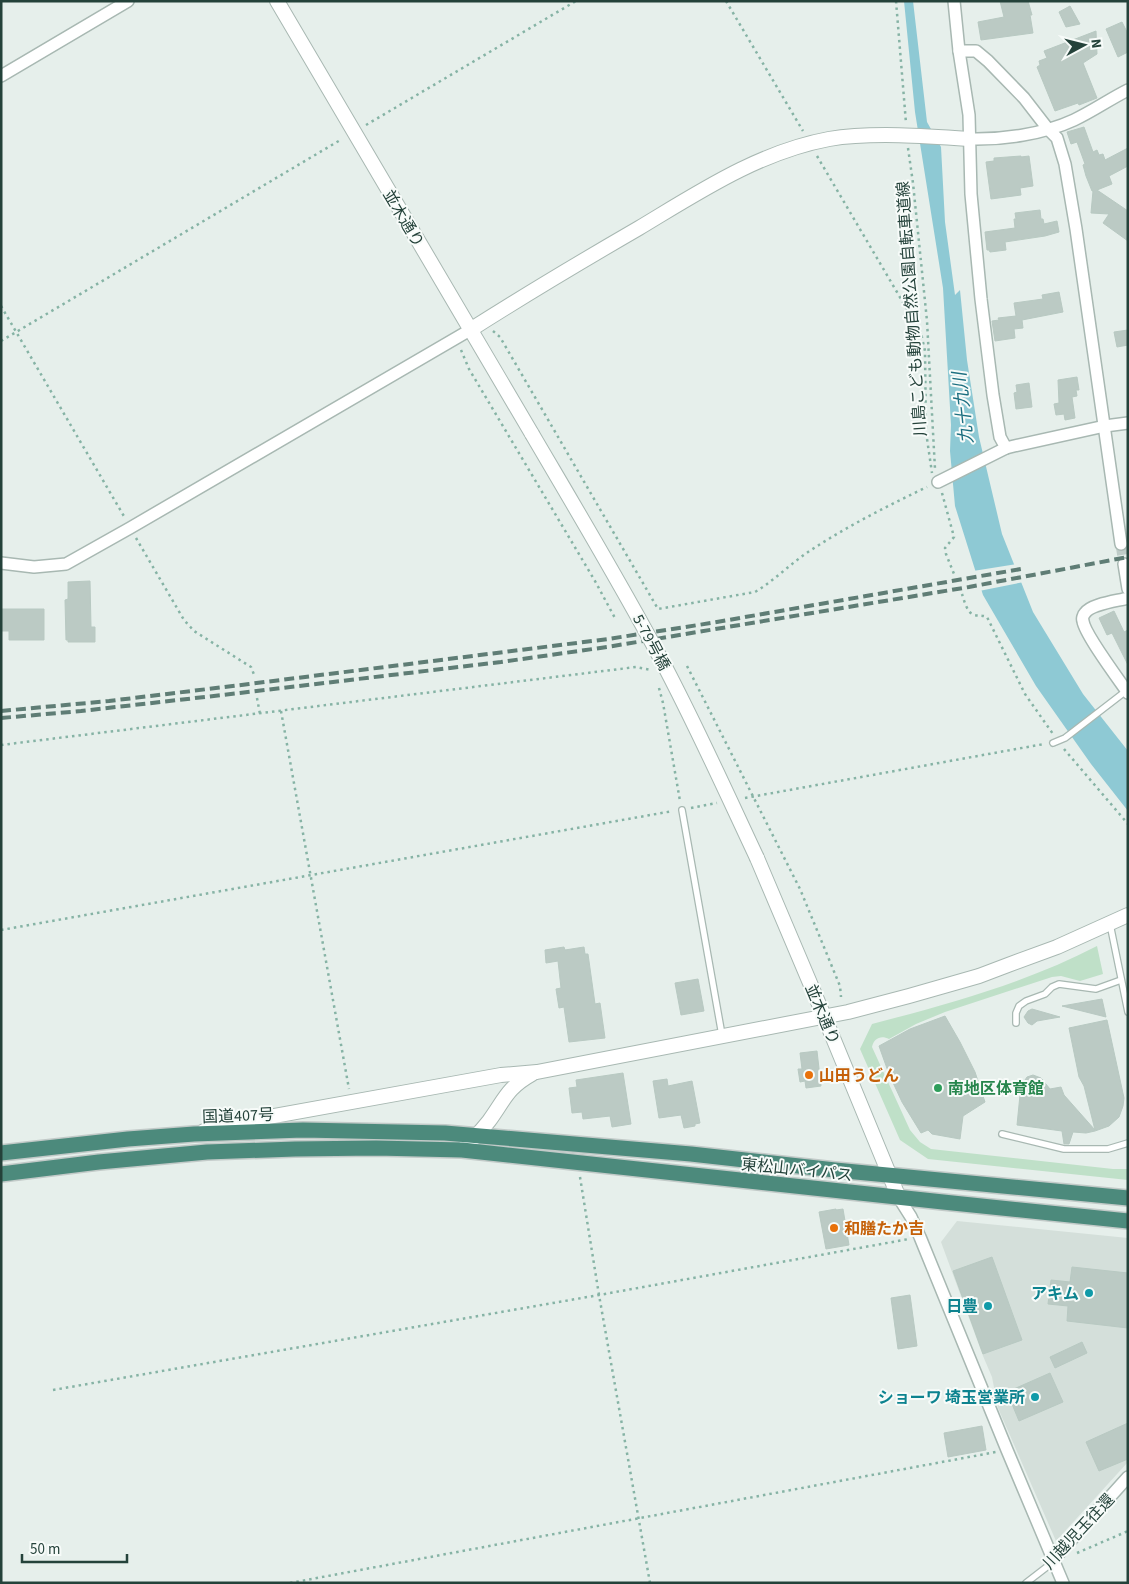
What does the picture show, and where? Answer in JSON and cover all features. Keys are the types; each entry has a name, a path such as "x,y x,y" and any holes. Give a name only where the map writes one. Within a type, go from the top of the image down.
{"highway":[{"name":"国道407号","path":"1,1153 194,1134 303,1130 477,1135"},
{"name":"東松山バイパス","path":"477,1135 692,1154 1128,1198"},
{"path":"1,1174 99,1162 207,1152 304,1149 462,1150"},
{"name":"東松山バイパス","path":"462,1150 1128,1221"}],"street":[{"path":"1,76 128,1"},
{"name":"並木通り","path":"277,1 353,132 464,333 532,434"},
{"path":"954,1 959,51 969,115 967,139 980,299 993,395 1003,450"},
{"path":"959,51 976,51 988,61 1024,98 1057,138 1065,164 1121,544"},
{"path":"1,563 34,567 66,564 464,333 717,182 769,156 831,139 861,136 908,135 993,140 1019,136 1048,129 1073,120 1128,90"},
{"path":"939,481 1003,450 1105,426 1128,423"},
{"name":"5-79号橋","path":"532,434 621,586 662,662 709,755 757,858"},
{"path":"1124,564 1128,589"},
{"path":"1127,691 1091,638 1082,620 1088,609 1128,598"},
{"name":"並木通り","path":"757,858 899,1198"},
{"path":"194,1134 224,1125 500,1075 537,1072 848,1012 979,976 1058,947 1128,915"},
{"path":"462,1150 489,1121 507,1093 518,1082 537,1072"},
{"path":"899,1198 911,1217 920,1237 1007,1450 1064,1583"},
{"name":"川越児玉往還","path":"1054,1559 1128,1478"}],"lane":[{"path":"1053,742 1065,738 1127,691"},
{"path":"682,810 722,1035"},
{"path":"1110,924 1128,1012"},
{"path":"1016,1023 1016,1013 1019,1006 1026,1001 1045,994 1052,987 1059,984 1096,989 1121,980"},
{"path":"1002,1134 1064,1149 1108,1149 1128,1143"},
{"name":"川越児玉往還","path":"1026,1583 1054,1559"}],"path":[{"path":"1,341 576,1"},
{"path":"484,321 500,338 658,609 755,592 767,585 810,551 880,510 939,481 932,475 928,455 925,351 921,333 726,1"},
{"name":"川島こども動物自然公園自転車道線","path":"896,1 927,321 932,435 939,481 954,532 954,537 945,548 954,574"},
{"path":"1,306 184,620 194,631 251,667 255,677"},
{"path":"464,333 462,353 469,369 595,581 616,620"},
{"path":"962,594 969,612 987,616 1025,694 1052,734"},
{"path":"687,666 800,889 840,986 841,997"},
{"path":"1,746 532,678 636,667 652,670 654,675"},
{"path":"1,930 682,810 659,687"},
{"path":"257,698 260,714"},
{"path":"281,711 349,1088"},
{"path":"752,796 1053,742"},
{"path":"1062,747 1128,824"},
{"path":"580,1163 579,1175 650,1583"},
{"path":"53,1390 920,1237"},
{"path":"290,1583 1007,1450"},
{"path":"1054,1559 1070,1556 1128,1530"}],"shaded area":[{"path":"957,1221 1128,1238 1128,1462 1056,1541 998,1408 992,1377 941,1242"}],"green space":[{"path":"1097,946 1103,974 1080,981 1061,976 1052,977 945,1012 916,1024 889,1039 878,1038 874,1041 872,1047 910,1130 920,1142 931,1149 1113,1169 1128,1169 1128,1180 928,1159 900,1140 860,1049 872,1024 1015,982"}],"water":[{"name":"九十九川","path":"904,1 913,1 927,122 941,147 945,222 955,295 960,290 967,360 979,437 1002,534 1033,612 1083,694 1128,751 1128,811 1091,764 1036,686 983,595 955,506 950,451 951,425 943,288 915,112"}],"pier":[{"path":"1017,564 1024,582 979,591 973,571"}],"building":[{"path":"1000,1 1028,1 1032,15 1030,15 1033,33 981,40 978,22 1004,17"},
{"path":"1070,6 1080,24 1066,27 1059,12"},
{"path":"1122,22 1128,34 1128,52 1118,57 1106,29"},
{"path":"1096,31 1097,54 1083,63 1097,98 1055,111 1037,67 1040,65 1039,61 1047,58 1044,51"},
{"path":"1084,127 1093,152 1097,150 1099,155 1103,154 1105,160 1128,148 1128,166 1109,176 1112,184 1097,190 1128,211 1128,241 1103,223 1109,214 1091,213 1093,191 1086,176 1083,165 1085,164 1077,142 1071,144 1067,132"},
{"path":"1029,156 1033,186 1020,188 1021,195 991,199 986,162 994,161 994,158"},
{"path":"1040,210 1041,219 1043,219 1044,224 1057,221 1059,232 1005,242 1006,250 990,252 987,250 985,232 1015,228 1015,213"},
{"path":"1059,292 1063,312 1022,320 1023,328 1014,329 1015,338 995,341 992,321 999,320 998,318 1016,316 1014,303 1043,299 1042,295"},
{"path":"1128,330 1128,345 1117,347 1114,332"},
{"path":"1077,377 1079,390 1076,390 1077,396 1072,397 1075,418 1065,420 1064,414 1056,415 1054,404 1059,403 1058,380"},
{"path":"1029,383 1032,407 1016,409 1014,393 1017,392 1016,385"},
{"path":"90,581 91,627 95,627 95,642 68,642 66,640 65,600 68,599 68,582"},
{"path":"1,609 44,609 44,640 9,640 9,631 1,631"},
{"path":"1114,611 1124,632 1128,630 1128,665 1112,633 1107,635 1099,618"},
{"path":"564,947 565,950 584,947 585,954 588,954 595,1004 600,1003 605,1038 569,1042 564,1007 559,1008 556,989 561,988 558,961 546,963 545,950"},
{"path":"698,979 704,1011 681,1015 675,983"},
{"path":"1102,999 1106,1017 1062,1006"},
{"path":"1032,1009 1060,1017 1037,1021 1032,1025 1024,1017"},
{"name":"南地区体育館","path":"945,1016 975,1072 985,1102 963,1116 960,1139 932,1134 928,1130 921,1133 902,1102 879,1046 910,1029"},
{"path":"1107,1020 1124,1098 1119,1117 1109,1126 1095,1131 1086,1133 1073,1132 1069,1144 1064,1144 1062,1131 1017,1125 1020,1095 1023,1095 1023,1083 1027,1077 1033,1075 1041,1078 1050,1089 1061,1087 1064,1095 1095,1130 1084,1086 1079,1077 1069,1028"},
{"name":"山田うどん","path":"817,1051 821,1086 806,1088 805,1081 800,1082 798,1069 802,1069 800,1053"},
{"path":"623,1073 631,1124 612,1127 610,1116 583,1119 582,1112 572,1113 569,1088 577,1087 576,1080"},
{"path":"667,1079 668,1086 692,1081 700,1123 684,1128 681,1115 659,1118 653,1081"},
{"name":"和膳たか吉","path":"843,1209 849,1245 826,1249 819,1212"},
{"name":"日豊","path":"992,1257 1022,1340 983,1354 953,1271"},
{"name":"アキム","path":"1072,1267 1128,1273 1128,1328 1067,1321 1068,1306 1048,1304 1051,1280 1070,1282"},
{"path":"910,1295 917,1346 898,1349 891,1298"},
{"path":"1082,1342 1087,1353 1055,1368 1050,1357"},
{"name":"ショーワ 埼玉営業所","path":"1050,1373 1063,1402 1019,1421 1007,1392"},
{"path":"1128,1423 1128,1459 1099,1471 1086,1442"},
{"path":"982,1426 986,1450 948,1457 944,1433"}],"tunnel":[{"path":"1121,544 1124,564"}],"railway":[{"path":"1,718 240,693 501,662 607,647 969,587 1128,557"},
{"path":"1,711 109,701 608,639 1021,569"}],"place":[{"name":"山田うどん","path":"809,1075"},
{"name":"南地区体育館","path":"938,1088"},
{"name":"和膳たか吉","path":"834,1228"},
{"name":"アキム","path":"1089,1293"},
{"name":"日豊","path":"988,1306"},
{"name":"ショーワ 埼玉営業所","path":"1035,1397"}]}
